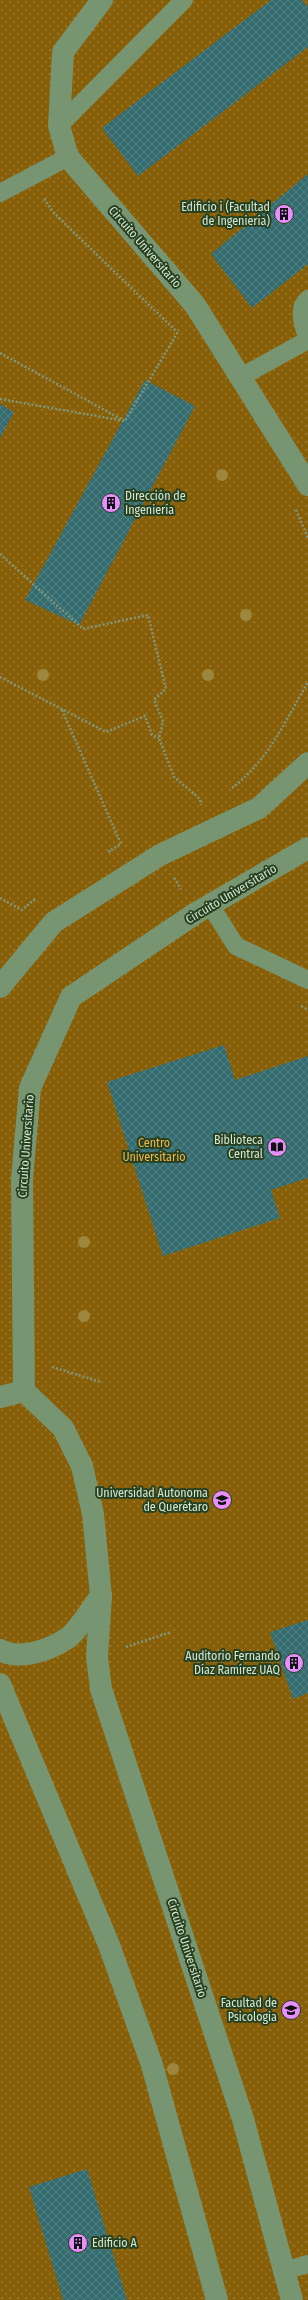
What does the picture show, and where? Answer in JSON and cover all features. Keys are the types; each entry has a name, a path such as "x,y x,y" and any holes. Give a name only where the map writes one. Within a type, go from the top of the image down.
{"street":[{"name":"Circuito Universitario","path":"102,0 63,52 59,126 68,157 195,305 308,485"},
{"path":"0,987 54,922 160,855 258,808 308,763"},
{"name":"Circuito Universitario","path":"292,2300 242,2119 101,1689 97,1657 101,1596 93,1514 82,1466 63,1428 24,1391 22,1179 30,1088 71,997 210,905 308,848"},
{"path":"0,1397 24,1391"},
{"path":"0,1650 8,1655 38,1653 69,1637 101,1596"},
{"path":"0,1684 109,1945 144,2042 217,2300"}],"lane":[{"path":"59,126 184,0"},
{"path":"0,193 68,157"},
{"path":"241,378 308,340 301,318 306,300 308,299"},
{"path":"210,905 236,946 308,980"},
{"path":"284,2271 308,2264"}],"path":[{"path":"54,213 178,332"},
{"path":"125,421 195,305"},
{"path":"0,353 125,421"},
{"path":"0,399 125,421"},
{"path":"0,554 83,629 148,615 166,689 154,700 163,721 159,738 174,777 200,799"},
{"path":"0,677 106,732 145,716 152,735 159,738"},
{"path":"62,709 121,844 109,850"},
{"path":"0,898 22,910 34,900"},
{"path":"24,1358 101,1382"},
{"path":"97,1657 171,1632"}],"green space":[{"name":"Centro Universitario","path":"0,0 308,0 308,2300 0,2300"}],"building":[{"path":"271,0 302,0 308,7 308,47 138,176 102,128"},
{"name":"Edificio i (Facultad de Ingeniería)","path":"308,174 308,264 252,308 211,254"},
{"name":"Dirección de Ingeniería","path":"145,380 195,406 79,625 25,600"},
{"path":"0,404 14,412 0,438"},
{"path":"224,1045 235,1080 308,1056 308,1178 271,1190 280,1218 163,1256 107,1082"},
{"name":"Auditorio Fernando Díaz Ramírez UAQ","path":"308,1620 308,1693 293,1699 270,1632"},
{"name":"Edificio A","path":"87,2169 127,2300 63,2300 29,2187"}],"place":[{"name":"Edificio i (Facultad de Ingeniería)","path":"284,214"},
{"name":"Dirección de Ingeniería","path":"111,503"},
{"name":"Biblioteca Central","path":"277,1147"},
{"name":"Universidad Autonoma de Querétaro","path":"222,1500"},
{"name":"Auditorio Fernando Díaz Ramírez UAQ","path":"294,1663"},
{"name":"Facultad de Psicologia","path":"291,2010"},
{"name":"Edificio A","path":"78,2243"}]}
